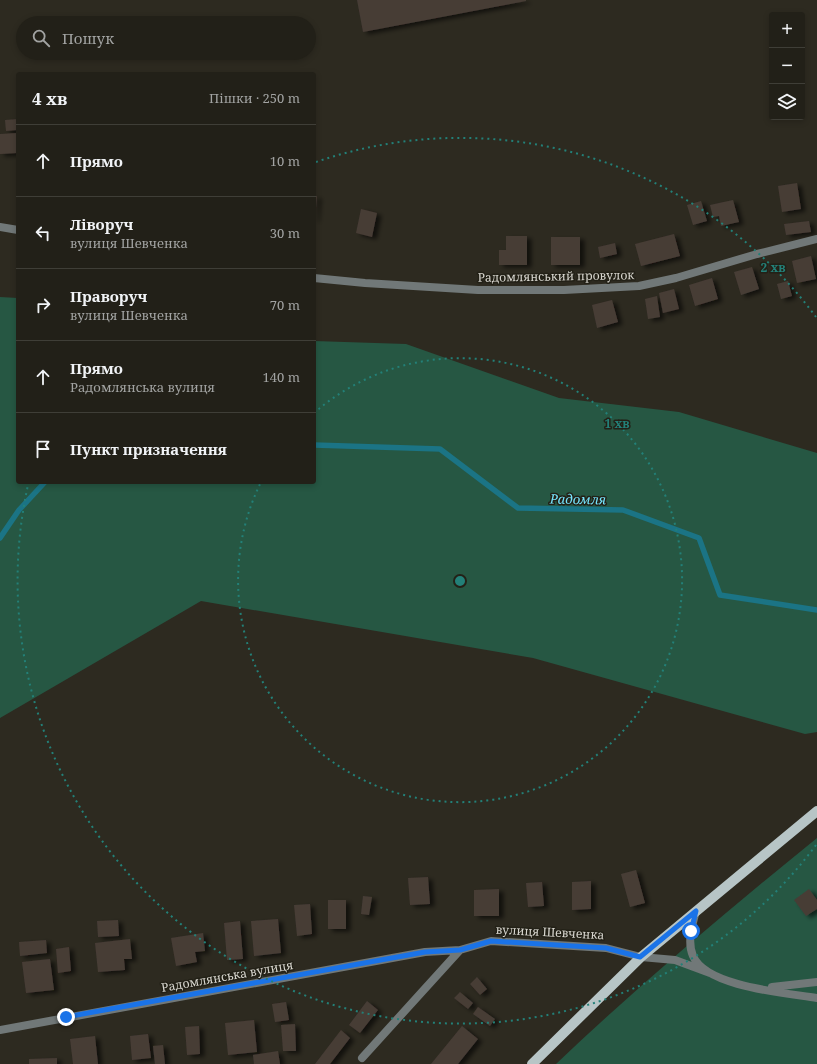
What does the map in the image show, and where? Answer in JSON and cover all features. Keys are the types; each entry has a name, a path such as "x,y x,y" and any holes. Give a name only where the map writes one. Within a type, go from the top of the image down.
{"main road":[{"path":"532,1064 640,957 817,811"}],"street":[{"path":"0,227 16,230"},
{"name":"Радомлянський провулок","path":"316,278 365,283 478,290 564,290 639,286 676,278 757,254 817,239"},
{"path":"696,911 691,931 691,948 694,958 710,973"},
{"name":"вулиця Шевченка","path":"460,950 491,941 606,948 640,957 675,960 730,982 817,998"},
{"path":"362,1058 460,950"},
{"name":"Радомлянська вулиця","path":"0,1030 425,952 460,950"},
{"path":"762,988 817,982"}],"green space":[{"path":"0,297 16,298 16,484 316,484 316,341 406,344 559,398 679,412 817,453 817,732 805,734 533,658 201,601 0,718"},
{"path":"817,838 817,1064 556,1064 685,948 750,892"}],"building":[{"path":"357,0 526,0 526,1 363,32"},
{"path":"16,119 16,130 6,131 5,120"},
{"path":"16,133 16,153 0,154 0,134"},
{"path":"797,183 801,209 782,212 778,186"},
{"path":"733,200 739,222 721,226 719,216 713,217 710,205"},
{"path":"701,201 707,221 693,225 687,205"},
{"path":"361,209 377,213 372,237 356,233"},
{"path":"809,221 811,232 786,235 784,224"},
{"path":"674,234 680,256 641,266 635,244"},
{"path":"506,236 527,236 527,265 499,265 499,250 506,250"},
{"path":"551,237 580,237 580,265 551,265"},
{"path":"615,243 617,254 600,258 598,247"},
{"path":"811,256 816,279 797,283 792,261"},
{"path":"752,267 759,289 741,295 734,272"},
{"path":"712,278 718,299 695,306 689,285"},
{"path":"788,281 792,296 781,299 777,284"},
{"path":"674,289 679,309 663,313 659,293"},
{"path":"657,296 660,317 648,319 645,299"},
{"path":"612,300 618,322 597,328 592,305"},
{"path":"636,870 645,903 630,907 621,874"},
{"path":"428,877 430,904 410,905 408,878"},
{"path":"591,881 591,909 572,910 572,882"},
{"path":"542,882 544,906 528,907 526,883"},
{"path":"499,889 499,916 474,916 474,890"},
{"path":"809,889 817,900 817,909 806,916 794,900"},
{"path":"363,896 372,897 369,915 361,914"},
{"path":"328,900 346,900 346,929 328,929"},
{"path":"310,904 312,934 297,936 294,905"},
{"path":"278,919 281,953 254,956 251,921"},
{"path":"118,920 119,936 98,937 97,921"},
{"path":"240,921 243,959 227,960 224,923"},
{"path":"203,933 205,951 195,952 197,962 176,966 171,938"},
{"path":"130,939 132,959 124,959 125,970 98,972 95,943"},
{"path":"46,940 47,953 20,956 19,942"},
{"path":"69,947 71,971 58,973 56,949"},
{"path":"50,959 54,990 26,993 22,962"},
{"path":"477,977 487,989 480,995 470,984"},
{"path":"460,992 473,1003 468,1009 454,998"},
{"path":"367,1001 378,1010 360,1033 349,1025"},
{"path":"286,1002 289,1020 275,1022 272,1004"},
{"path":"478,1007 495,1019 490,1026 473,1014"},
{"path":"254,1020 257,1052 228,1055 225,1023"},
{"path":"295,1024 296,1051 283,1051 281,1025"},
{"path":"199,1026 200,1054 187,1055 185,1027"},
{"path":"462,1026 478,1039 458,1064 431,1064"},
{"path":"341,1030 350,1038 330,1064 315,1064"},
{"path":"148,1034 151,1058 132,1060 130,1036"},
{"path":"95,1036 98,1064 73,1064 70,1039"},
{"path":"163,1045 165,1064 155,1064 153,1046"},
{"path":"278,1051 280,1064 254,1064 253,1055"},
{"path":"57,1058 57,1064 29,1064 29,1059"}],"waterway":[{"name":"Радомля","path":"316,445 440,449 518,508 623,510 699,538 720,595 817,610"},
{"name":"Радомля","path":"0,538 19,510 43,484"}],"route":[{"path":"66,1017 425,952 460,950 491,941 606,948 640,957 696,911 691,931"}]}
